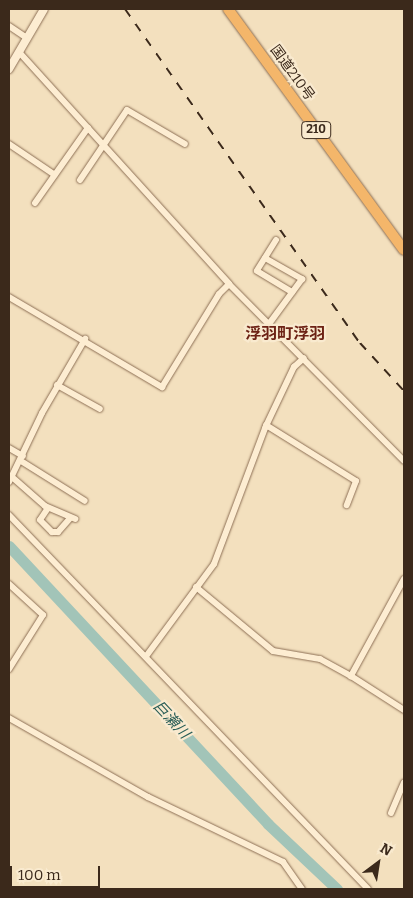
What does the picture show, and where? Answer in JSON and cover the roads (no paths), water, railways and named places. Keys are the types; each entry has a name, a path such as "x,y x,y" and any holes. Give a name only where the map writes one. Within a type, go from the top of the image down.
{"highway":[{"name":"国道210号","path":"228,9 404,250"}],"street":[{"path":"9,69 44,9"},
{"path":"9,26 27,38"},
{"path":"19,52 230,284 404,461"},
{"path":"80,180 105,147 127,110 185,144"},
{"path":"34,203 88,128"},
{"path":"9,144 55,174"},
{"path":"276,240 257,271 292,292"},
{"path":"265,258 302,279 270,324"},
{"path":"9,298 85,339 162,387 219,294 230,284"},
{"path":"48,508 40,520 52,532 58,532 72,518 48,508 11,476 22,458 57,385 85,339"},
{"path":"147,655 214,564 266,425 294,368 304,358"},
{"path":"57,385 100,409"},
{"path":"266,425 356,481 347,505"},
{"path":"9,448 85,501"},
{"path":"9,506 9,514 147,655 292,814 368,889"},
{"path":"351,676 404,579"},
{"path":"9,584 43,615 9,669"},
{"path":"196,587 273,651 320,659 351,676 404,710"},
{"path":"9,718 148,797 283,862 302,889"},
{"path":"391,813 404,783"}],"waterway":[{"name":"巨瀬川","path":"9,546 268,824 337,889"}],"railway":[{"path":"125,9 360,343 404,391"}],"district":[{"name":"浮羽町浮羽","path":"285,334"}]}
